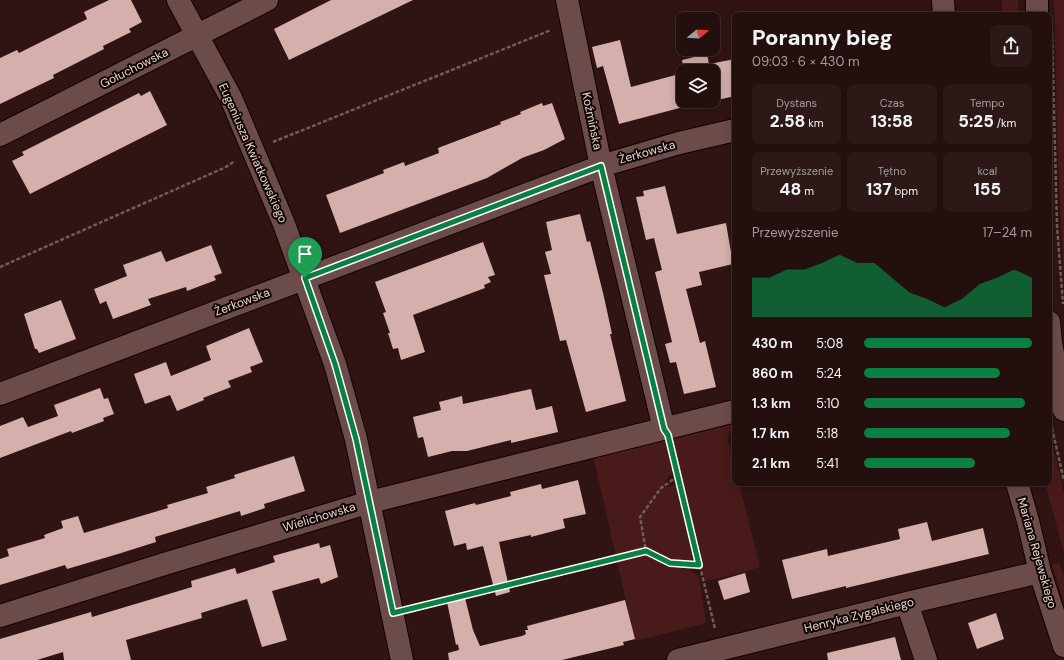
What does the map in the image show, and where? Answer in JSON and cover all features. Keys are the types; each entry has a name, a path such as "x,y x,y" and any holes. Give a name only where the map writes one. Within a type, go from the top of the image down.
{"street":[{"name":"Eugeniusza Kwiatkowskiego","path":"178,0 231,98 284,224 305,278 335,364 356,439 402,660"},
{"name":"Gołuchowska","path":"0,135 268,0"},
{"name":"Koźmińska","path":"567,0 601,166 664,429"},
{"path":"943,0 944,12"},
{"path":"1037,0 1041,12"},
{"name":"Żerkowska","path":"0,394 601,166 679,143 732,131"},
{"path":"1056,316 1058,419"},
{"name":"Wielichowska","path":"0,616 161,565 370,502 732,412"},
{"name":"Mariana Rejewskiego","path":"1018,486 1040,572 1064,646"},
{"name":"Henryka Zygalskiego","path":"678,660 721,655 907,602 1040,572"},
{"path":"907,602 926,660"}],"path":[{"path":"0,267 226,167 253,150 572,22"},
{"path":"1052,148 1057,226 1056,316"},
{"path":"1058,419 1064,481"},
{"path":"664,429 668,435 713,620"},
{"path":"646,551 640,517 661,488 678,476"},
{"path":"393,613 646,551 670,563 699,565"}],"shaded area":[{"path":"1002,0 1018,0 1018,12 1002,12"},
{"path":"1054,0 1064,0 1064,277 1058,163"},
{"path":"732,420 732,428 727,437 732,456 732,486 740,486 760,567 734,575 705,581 699,555 701,554 697,538 695,539 672,435"},
{"path":"667,436 674,470 665,482 666,487 677,484 680,504 682,504 695,559 683,562 685,569 688,568 699,577 706,623 635,641 593,455"},
{"path":"1052,440 1064,493 1064,553 1046,486 1052,486"},
{"path":"1059,563 1064,577 1064,602 1052,565"}],"building":[{"path":"109,0 131,0 142,22 129,29 131,32 103,46 104,49 53,75 54,78 0,104 0,58 17,50 19,53 87,19 84,12"},
{"path":"331,0 413,0 289,60 274,29"},
{"path":"620,40 631,87 676,75 676,108 680,108 619,124 603,66 597,68 592,47"},
{"path":"699,56 707,56 709,64 683,64 682,60"},
{"path":"732,60 732,97 720,99 720,64 709,64"},
{"path":"150,91 167,125 30,194 12,161 24,155 22,152 139,93 141,96"},
{"path":"542,103 543,106 552,103 565,139 544,150 522,158 487,178 340,233 326,195 384,173 383,170 404,162 405,166 439,153 438,148 501,124 500,122 521,114 520,112"},
{"path":"665,186 677,234 726,223 732,264 699,272 702,285 686,289 700,343 705,341 716,387 684,394 676,362 670,363 665,344 672,342 655,272 662,270 654,238 646,240 636,197 644,196 643,191"},
{"path":"580,214 587,242 590,241 604,297 612,334 610,334 626,401 586,412 566,340 560,341 544,275 551,274 545,252 552,250 546,222"},
{"path":"483,242 495,275 488,277 491,282 484,285 485,288 413,315 425,352 401,360 398,348 393,349 388,333 390,333 383,313 386,312 375,282"},
{"path":"211,245 222,273 214,276 216,280 187,291 186,287 148,299 151,305 113,319 106,301 100,304 94,289 127,276 123,265 161,251 166,262"},
{"path":"61,300 76,339 39,353 37,349 35,349 24,314"},
{"path":"249,328 263,362 250,367 252,372 228,381 231,387 203,398 204,400 177,411 170,395 145,404 134,374 166,362 171,376 211,360 206,346"},
{"path":"100,388 104,399 108,398 114,414 103,418 104,421 72,433 71,431 0,458 0,426 23,417 28,427 58,416 54,405"},
{"path":"531,389 536,410 552,406 558,432 511,443 511,440 467,451 452,451 428,457 423,437 418,438 413,417 441,410 439,402 462,396 463,404"},
{"path":"294,456 305,491 264,504 265,508 241,516 240,511 155,537 156,542 118,554 67,569 65,565 0,585 0,559 9,556 7,549 45,538 44,535 63,528 61,521 78,516 84,533 168,508 167,505 208,493 206,487 235,478 234,475"},
{"path":"578,480 586,514 563,519 565,528 531,537 531,535 499,542 510,592 496,596 483,546 467,550 466,543 454,546 445,511 511,496 510,492 541,484 542,489"},
{"path":"927,522 932,541 983,528 989,554 846,588 846,586 792,599 782,560 827,549 828,556 900,539 898,529"},
{"path":"319,543 320,548 330,545 338,577 321,584 319,578 272,591 287,640 262,647 247,599 201,613 202,618 126,640 131,660 64,660 63,652 37,660 0,660 0,639 91,612 92,617 192,587 191,581 235,568 237,574 275,562 273,556"},
{"path":"745,573 750,592 724,600 718,581"},
{"path":"465,598 473,630 480,646 522,636 526,634 525,630 528,630 527,626 625,600 635,639 623,642 624,645 562,660 449,660 448,653 459,650 458,644 456,645 447,602"},
{"path":"996,613 1004,639 977,649 968,623"},
{"path":"895,637 901,660 828,660 827,653"}],"route":[{"path":"601,166 664,429 668,435 699,565 670,563 646,551 393,613 356,439 335,364 305,278 601,166"}]}
